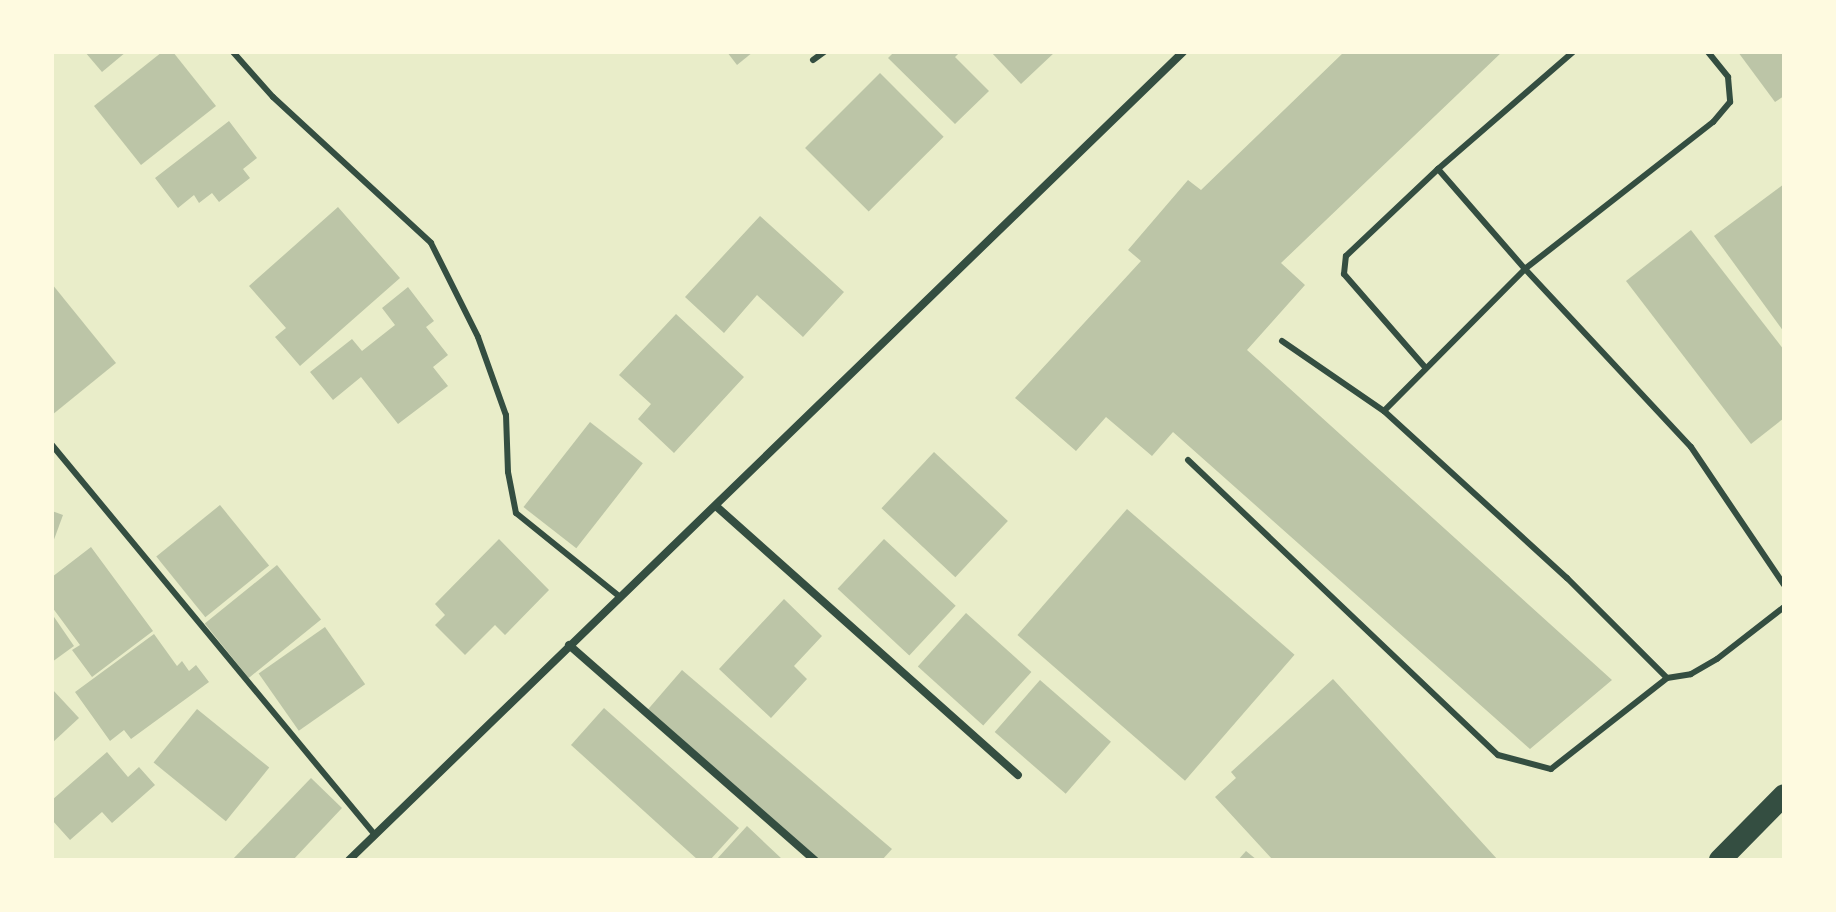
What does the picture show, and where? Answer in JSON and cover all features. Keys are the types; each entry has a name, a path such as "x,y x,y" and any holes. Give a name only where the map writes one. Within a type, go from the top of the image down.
{"highway":[{"path":"1720,860 1784,795"}],"street":[{"path":"349,860 569,645 717,507 1183,52"},
{"path":"717,507 1018,775"},
{"path":"569,645 815,860"}],"lane":[{"path":"233,52 273,97 431,243 478,337 506,415 508,472 516,513 620,597"},
{"path":"813,60 824,52"},
{"path":"1424,366 1344,274 1346,256 1438,169 1573,52"},
{"path":"1384,411 1424,366 1525,269 1713,122 1730,102 1728,77 1708,52"},
{"path":"1438,169 1525,269 1691,447 1784,585"},
{"path":"1282,341 1384,411 1567,578 1667,678"},
{"path":"52,445 375,835"},
{"path":"1188,460 1498,755 1551,769 1667,678 1691,674 1717,659 1784,607"}],"building":[{"path":"85,52 126,52 102,72"},
{"path":"162,52 173,52 216,106 141,165 94,106"},
{"path":"727,52 753,52 737,65"},
{"path":"894,52 960,52 955,57 989,91 955,124 888,58"},
{"path":"991,52 1055,52 1021,84"},
{"path":"1344,52 1502,52 1281,263 1305,285 1247,350 1612,680 1530,749 1173,432 1152,456 1106,417 1076,451 1015,398 1141,261 1128,250 1188,180 1201,190"},
{"path":"1738,52 1784,52 1784,96 1775,102"},
{"path":"880,73 944,137 869,212 805,148"},
{"path":"229,121 257,158 243,169 250,178 219,202 212,193 199,203 194,195 178,208 155,178"},
{"path":"1784,184 1784,332 1714,236"},
{"path":"338,207 400,278 300,366 275,337 286,328 249,286"},
{"path":"760,216 844,292 803,337 757,295 724,333 685,297"},
{"path":"1691,230 1784,350 1784,418 1751,444 1626,281"},
{"path":"52,284 116,363 52,415"},
{"path":"408,287 434,321 426,327 448,355 433,367 448,386 398,424 361,377 333,400 310,372 352,339 362,351 395,325 382,308"},
{"path":"676,314 744,377 674,453 638,419 651,404 619,375"},
{"path":"590,422 643,463 576,548 524,507"},
{"path":"934,452 1008,521 955,577 881,508"},
{"path":"220,505 269,566 205,617 156,557"},
{"path":"1127,509 1295,655 1185,781 1017,635"},
{"path":"52,511 63,515 52,545"},
{"path":"499,539 549,590 505,635 495,625 465,655 435,625 445,615 435,604"},
{"path":"884,539 956,606 909,656 838,589"},
{"path":"91,547 153,631 92,677 72,650 80,645 52,607 52,577"},
{"path":"277,565 321,619 249,678 205,624"},
{"path":"784,599 822,636 794,666 807,679 771,718 719,669"},
{"path":"966,613 1031,672 983,725 918,667"},
{"path":"52,614 74,646 52,662"},
{"path":"325,627 365,684 299,731 259,673"},
{"path":"154,634 177,666 182,661 189,671 196,665 209,682 131,739 124,730 110,741 75,692"},
{"path":"682,670 892,849 882,860 815,860 644,714"},
{"path":"1333,679 1498,860 1273,860 1215,797 1236,778 1231,772"},
{"path":"1040,680 1111,742 1066,794 995,732"},
{"path":"52,689 79,718 52,743"},
{"path":"604,708 739,828 710,860 698,860 571,745"},
{"path":"197,709 269,768 226,821 154,763"},
{"path":"107,752 128,777 139,767 155,785 112,823 102,812 70,840 52,820 52,800"},
{"path":"311,778 342,808 293,860 232,860"},
{"path":"747,826 783,860 716,860"},
{"path":"1246,851 1257,860 1238,860"}]}
